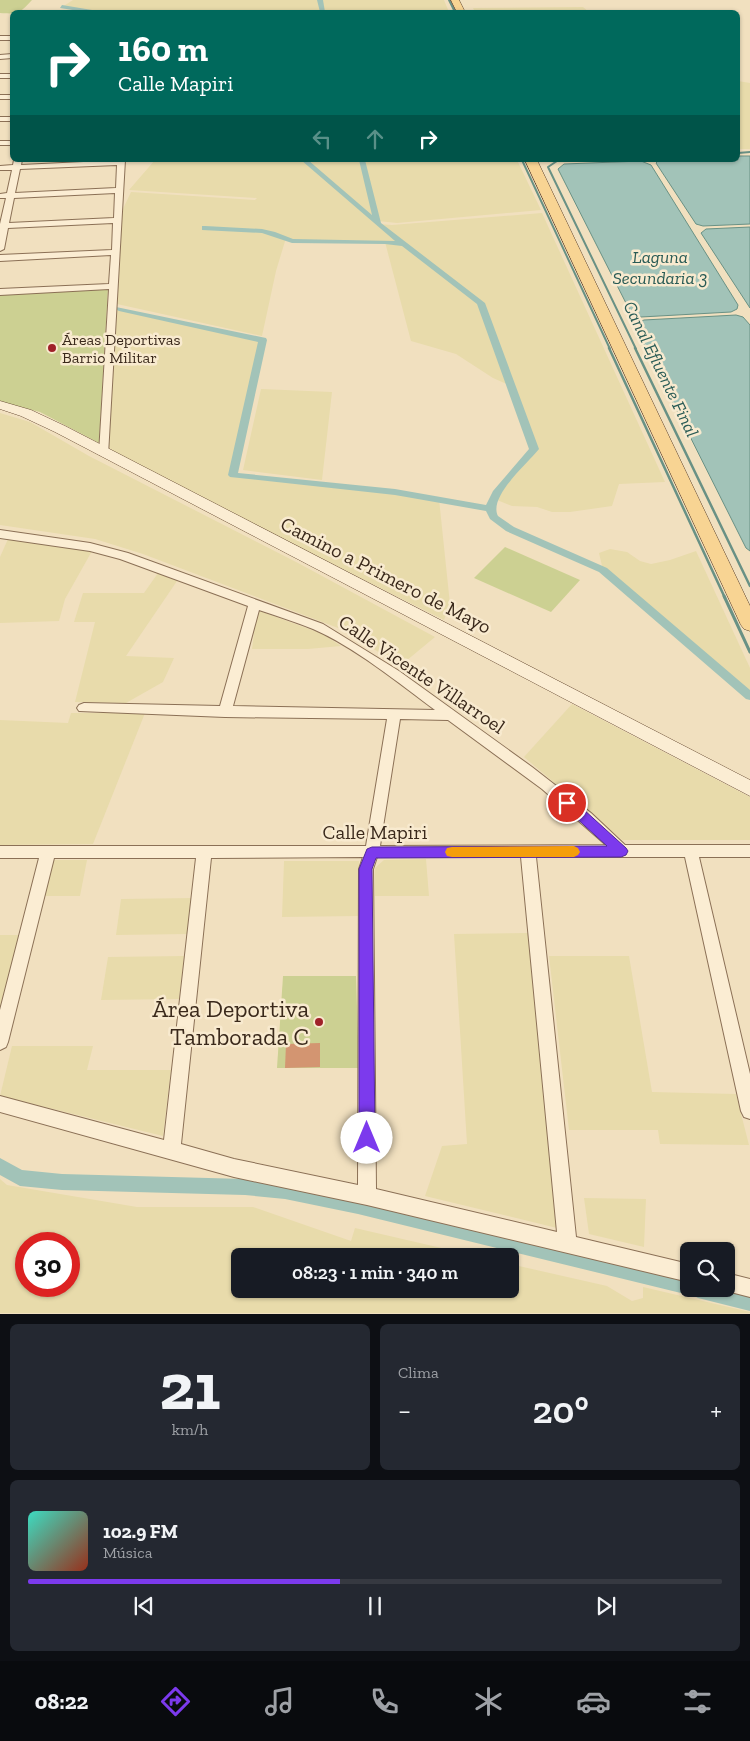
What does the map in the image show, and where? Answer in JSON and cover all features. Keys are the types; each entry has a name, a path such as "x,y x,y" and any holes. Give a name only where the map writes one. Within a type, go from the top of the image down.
{"main road":[{"path":"532,162 750,625"},
{"name":"Camino a Primero de Mayo","path":"0,405 26,413 750,789"}],"street":[{"path":"0,168 17,164 86,162"},
{"path":"104,453 121,162"},
{"path":"0,249 2,226 11,196 17,164"},
{"path":"0,196 119,190"},
{"path":"2,226 117,220"},
{"path":"0,258 116,252"},
{"path":"0,292 114,286"},
{"name":"Calle Vicente Villarroel","path":"0,534 90,547 124,556 319,627 339,638 452,715 540,780 608,837 621,851"},
{"path":"225,712 255,603"},
{"path":"84,708 452,715"},
{"path":"367,1196 366,869 372,852 394,714"},
{"name":"Calle Mapiri","path":"0,852 750,851"},
{"path":"0,1042 48,852"},
{"path":"172,1151 204,852"},
{"path":"528,852 567,1244"},
{"path":"691,852 750,1112"},
{"path":"0,1104 234,1168 367,1196 680,1271"},
{"path":"735,1284 750,1288"}],"shaded area":[{"path":"73,0 444,0 448,10 80,10 62,7"},
{"path":"583,7 587,10 474,10 473,8"},
{"path":"740,81 750,83 750,149 740,149"},
{"path":"153,162 518,162 541,210 397,223 378,221 375,212 369,216 378,224 392,225 542,213 665,482 619,484 612,506 570,512 552,512 537,507 512,506 492,498 534,449 511,386 493,378 456,354 411,341 385,242 292,241 286,238 276,271 262,336 117,304 122,211 131,192 255,200 257,198 129,190"},
{"path":"116,309 263,340 233,475 439,499 450,604 444,620 107,449"},
{"path":"261,389 332,392 322,480 243,470"},
{"path":"0,413 30,422 89,456 298,563 435,637 400,666 346,631 143,554 95,539 0,525"},
{"path":"8,539 92,551 65,599 59,621 0,623 0,557"},
{"path":"610,549 627,552 640,561 651,564 696,551 750,668 750,696 603,570 599,553"},
{"path":"158,573 177,581 126,656 174,658 163,682 126,703 75,702 95,622 74,622 83,593 144,593"},
{"path":"257,610 323,634 341,646 308,649 252,649"},
{"path":"572,704 750,797 750,840 622,840 524,757"},
{"path":"71,713 145,713 93,844 0,845 0,720 68,723"},
{"path":"426,859 429,896 375,896 375,868 384,860"},
{"path":"50,860 87,860 80,896 42,896"},
{"path":"284,861 359,861 359,916 282,917"},
{"path":"193,898 189,934 116,935 121,899"},
{"path":"529,933 557,1228 425,1196 442,1146 467,1144 454,934"},
{"path":"0,935 21,935 0,1018"},
{"path":"184,956 179,999 101,1000 108,957"},
{"path":"549,956 629,956 652,1092 736,1094 749,1145 660,1144 658,1130 569,1130"},
{"path":"12,1046 93,1046 87,1070 171,1070 163,1136 0,1096"},
{"path":"0,1179 7,1185 137,1207 253,1207 351,1241 355,1228 441,1248 231,1248 231,1298 519,1298 519,1266 607,1286 632,1301 643,1298 643,1287 750,1313 0,1313"},
{"path":"584,1198 646,1199 644,1247 589,1234"}],"green space":[{"path":"0,0 32,0 22,10 10,10 10,13 0,13"},
{"name":"Áreas Deportivas Barrio Militar","path":"108,288 99,443 40,412 0,402 0,295"},
{"path":"505,547 580,580 551,612 474,578"},
{"name":"Área Deportiva Tamborada C","path":"283,976 356,976 359,1068 277,1068"}],"water":[{"path":"740,156 750,156 750,224 703,226 696,224 656,163 740,162"},
{"name":"Laguna Secundaria 3","path":"644,162 651,165 738,305 737,309 731,312 641,317 631,313 558,169 564,164"},
{"path":"750,227 750,308 701,233 706,229"},
{"path":"736,315 743,317 750,325 750,551 746,548 636,329 637,323 644,320"}],"building":[{"path":"320,1043 320,1067 285,1068 286,1044"}],"waterway":[{"path":"320,0 322,10"},
{"path":"449,0 454,10"},
{"path":"62,7 80,10"},
{"name":"Canal Efluente Final","path":"740,153 750,152"},
{"path":"306,162 378,224"},
{"path":"362,162 378,224"},
{"path":"523,162 610,349"},
{"name":"Canal Efluente Final","path":"556,162 548,167 636,349"},
{"path":"378,224 481,303 534,449 502,486 493,499 491,509"},
{"path":"205,228 262,231 273,233 292,241 385,242 403,244"},
{"path":"119,309 263,340 233,475 395,492 491,509"},
{"path":"609,348 725,598"},
{"name":"Canal Efluente Final","path":"635,348 750,586"},
{"path":"491,509 494,517 510,529 603,570 750,696"},
{"path":"724,596 750,652"},
{"path":"0,1166 20,1178 62,1182 245,1187 285,1191 358,1206 680,1284"},
{"path":"730,1297 750,1302"}],"slow traffic":[{"path":"452,852 574,852"}],"place":[{"name":"Áreas Deportivas Barrio Militar","path":"52,348"},
{"name":"Área Deportiva Tamborada C","path":"319,1022"}],"route":[{"path":"367,1138 366,869 372,852 621,851 608,837 567,803"}]}
